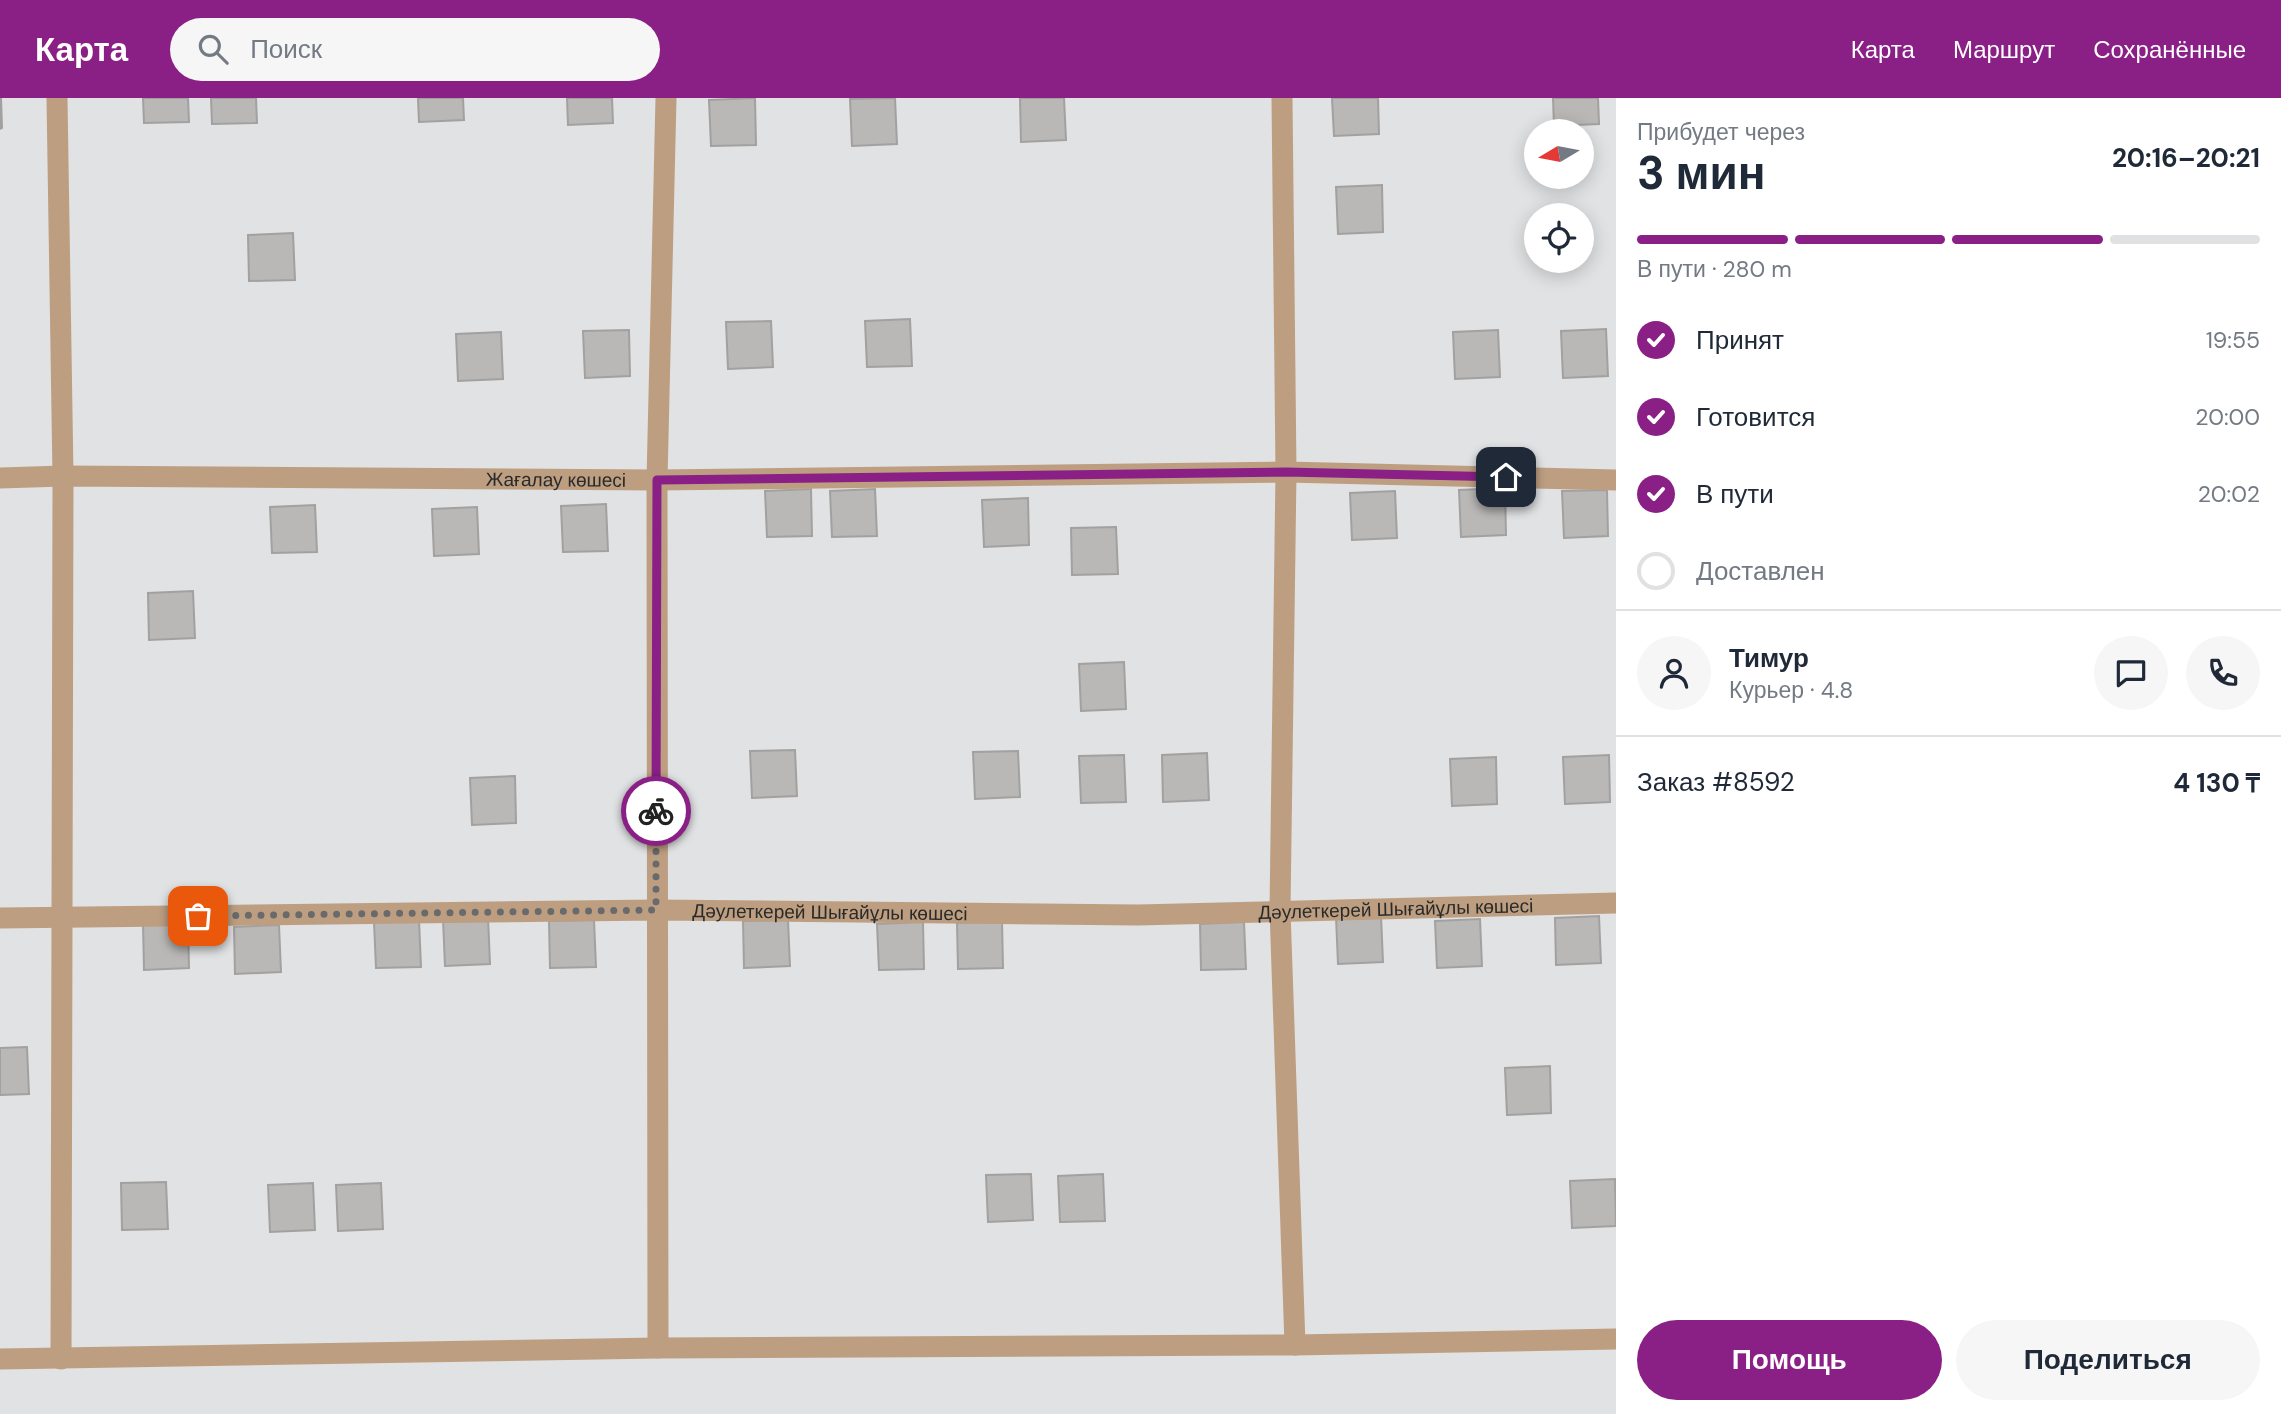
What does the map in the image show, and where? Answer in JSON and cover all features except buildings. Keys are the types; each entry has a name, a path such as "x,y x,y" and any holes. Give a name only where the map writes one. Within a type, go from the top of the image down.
{"street":[{"path":"57,98 63,475 61,1359"},
{"path":"657,1348 657,480 666,98"},
{"path":"1282,98 1286,472 1280,910 1294,1345"},
{"name":"Жағалау көшесі","path":"0,478 63,475 657,480 1286,472 1616,480"},
{"name":"Дәулеткерей Шығайұлы көшесі","path":"0,918 656,910 1138,915 1616,903"},
{"path":"0,1359 657,1348 1294,1345 1616,1339"}],"way so far":[{"path":"198,916 656,910 656,811"}],"route":[{"path":"656,811 657,480 1286,472 1506,477"}]}
